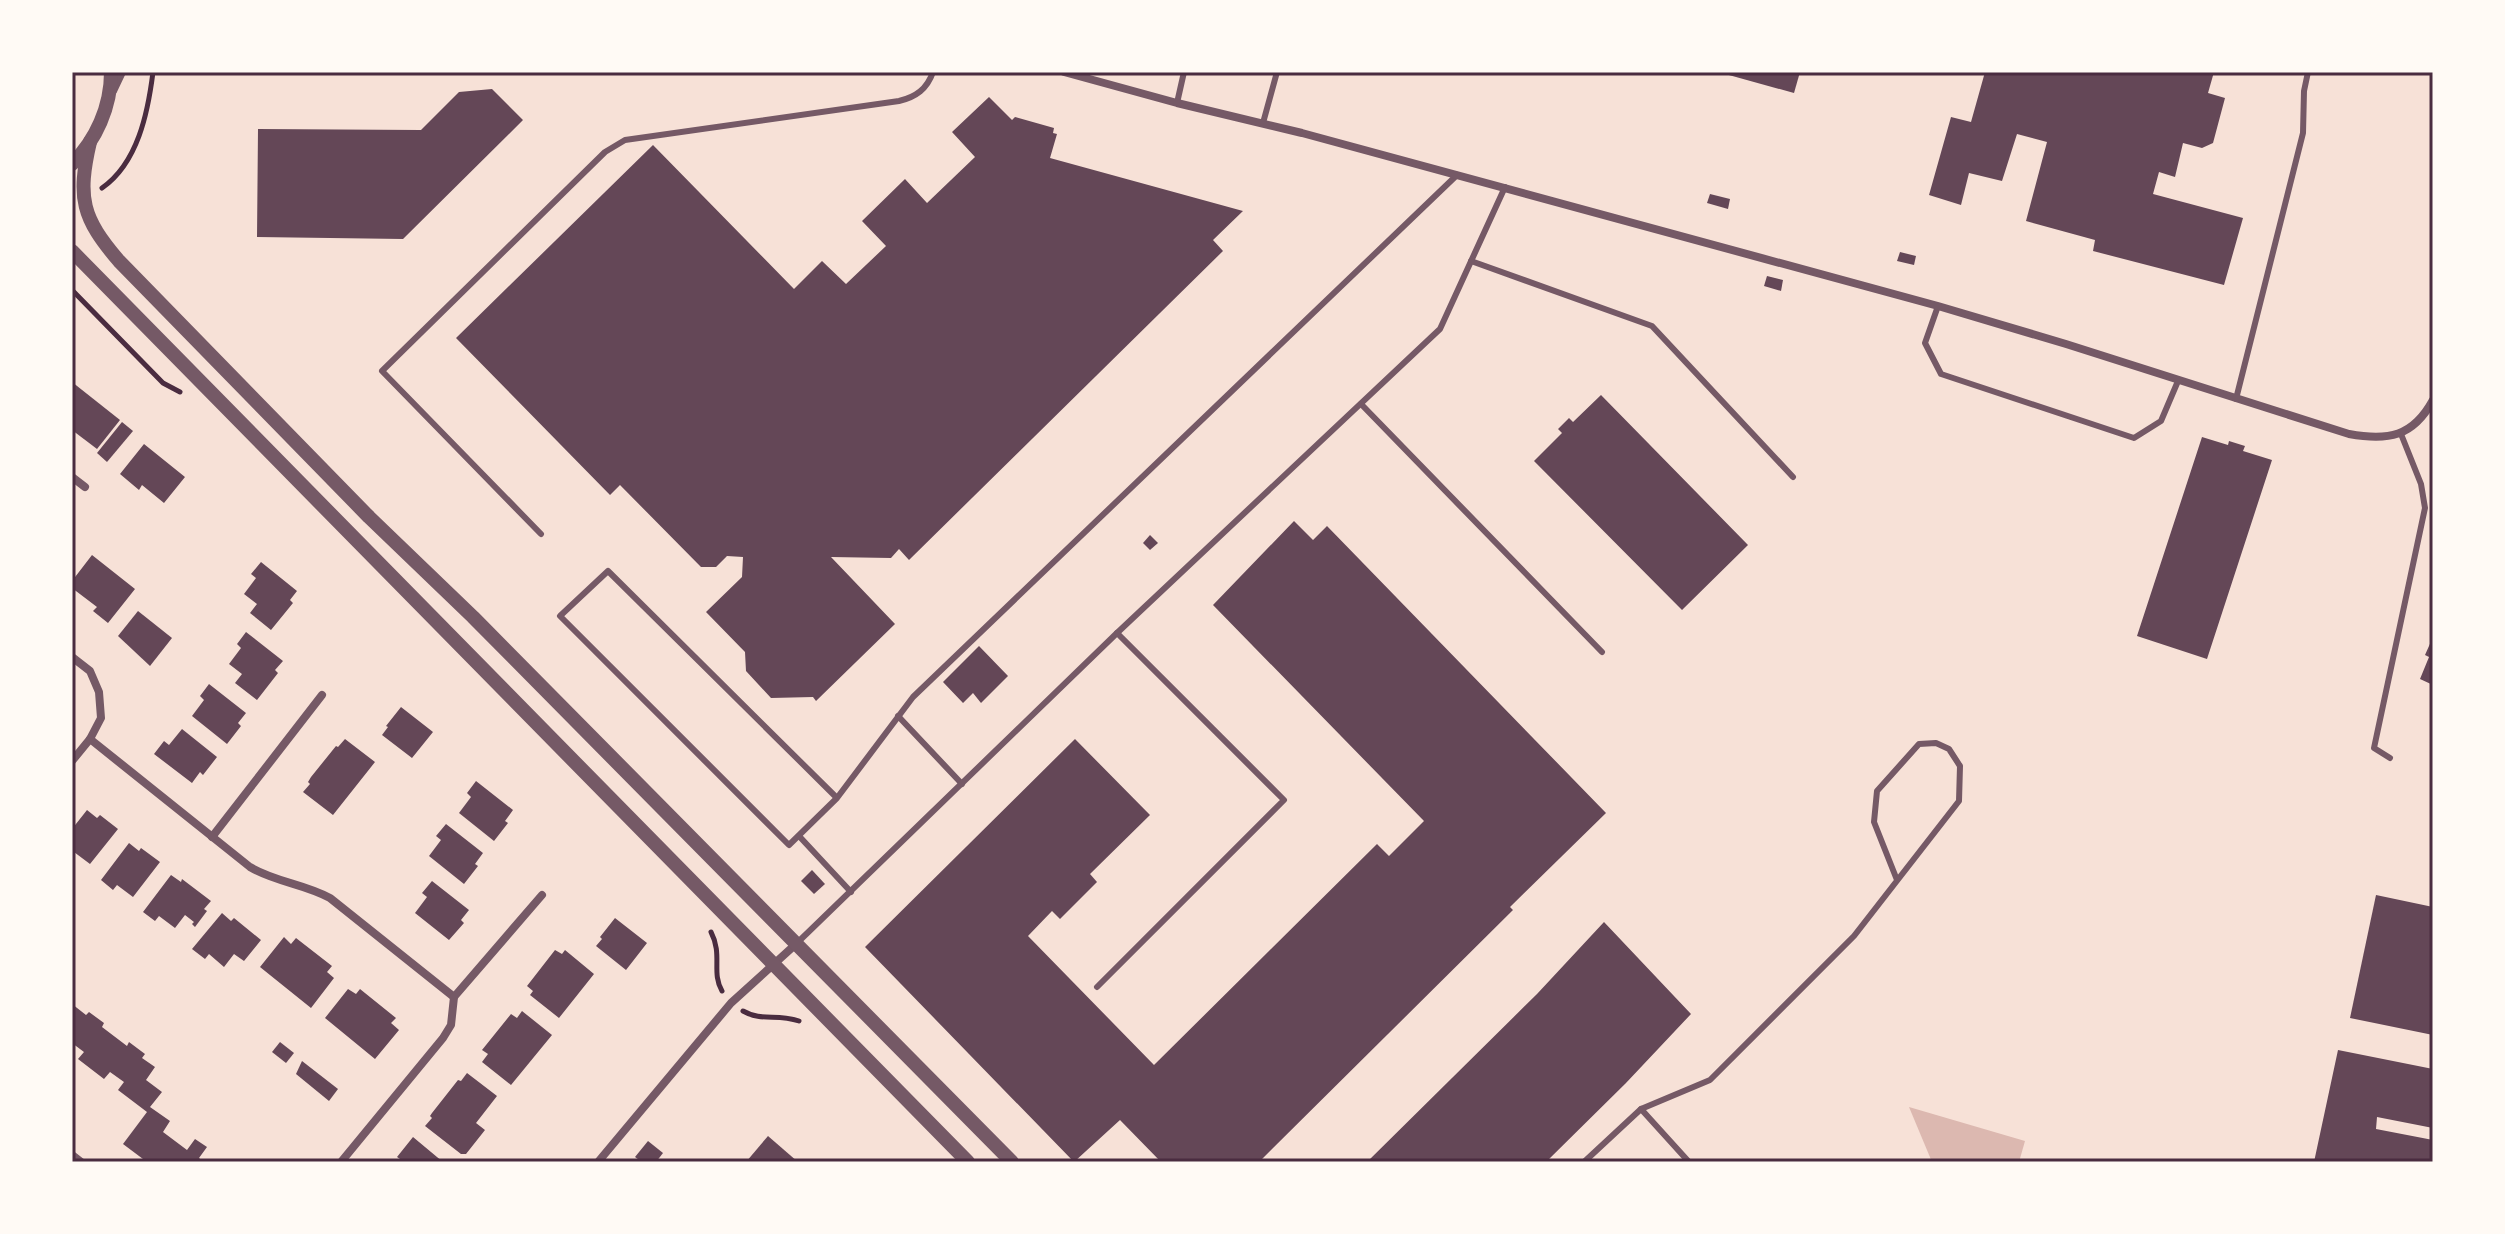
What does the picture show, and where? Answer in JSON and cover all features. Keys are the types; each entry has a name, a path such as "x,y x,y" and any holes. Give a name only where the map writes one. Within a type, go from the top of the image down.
{"street":[{"path":"107,106 111,72"},
{"path":"122,72 90,142 83,172 85,201 102,241 369,517 473,617 1012,1162"},
{"path":"1064,72 1505,187 1938,306 2349,434 2374,437 2401,434 2419,422 2433,400"},
{"path":"72,164 90,142"},
{"path":"72,251 968,1162"},
{"path":"72,477 85,487"},
{"path":"72,657 90,671 99,692 101,718 90,739 72,761"},
{"path":"212,837 322,695"},
{"path":"90,739 263,875 308,887 330,898 454,997"},
{"path":"341,1162 443,1038 451,1025 454,997 542,895"},
{"path":"598,1162 731,1003 796,944"},
{"path":"72,1155 81,1162"}],"lane":[{"path":"541,534 382,371 605,152 625,140 899,101 922,91 933,72"},
{"path":"1177,103 1184,72"},
{"path":"1263,123 1277,72"},
{"path":"2236,399 2303,133 2304,91 2308,72"},
{"path":"837,798 608,571 560,616 789,845 837,798 913,697 1457,175"},
{"path":"796,944 1117,633 1440,329 1505,187"},
{"path":"1471,261 1652,326 1793,477"},
{"path":"1938,306 1925,343 1941,374 2134,438 2161,421 2178,381"},
{"path":"1361,404 1602,652"},
{"path":"2390,758 2374,748 2425,508 2421,484 2401,434"},
{"path":"1097,987 1284,800 1117,633"},
{"path":"898,716 962,784"},
{"path":"1584,1162 1641,1109 1710,1080 1854,936 1959,801 1960,766 1949,749 1936,743 1919,744 1877,791 1874,822 1897,880"},
{"path":"799,836 851,892"},
{"path":"1641,1109 1689,1162"}],"path":[{"path":"85,201 116,178 144,125 153,72"},
{"path":"718,947 716,980 731,1003 756,1018 777,1016 803,1022"}],"shaded area":[{"path":"1909,1107 2025,1141 2019,1162 1932,1162"}],"building":[{"path":"1718,72 1800,72 1794,93"},
{"path":"1985,72 2214,72 2208,93 2225,98 2213,143 2202,148 2183,143 2175,177 2159,172 2153,194 2243,218 2224,285 2093,251 2095,240 2026,221 2047,142 2017,134 2002,181 1969,173 1961,205 1929,195 1951,117 1971,122"},
{"path":"492,89 523,120 403,239 257,237 258,129 421,130 459,92"},
{"path":"989,97 1012,120 1015,117 1054,128 1053,133 1057,134 1050,158 1243,211 1213,240 1223,251 909,560 899,549 891,558 831,557 895,624 816,701 813,697 771,698 746,671 745,652 706,612 742,577 743,557 727,556 716,567 701,567 620,485 610,495 456,338 653,145 794,289 822,261 846,284 886,246 862,221 905,179 927,203 975,157 952,132"},
{"path":"1710,194 1730,199 1728,209 1707,203"},
{"path":"1900,252 1916,256 1914,265 1897,261"},
{"path":"1767,276 1783,280 1781,291 1764,286"},
{"path":"72,382 120,420 97,449 72,430"},
{"path":"1601,395 1748,545 1682,610 1534,461 1562,433 1558,429 1569,418 1573,422"},
{"path":"122,422 133,431 107,462 97,453"},
{"path":"2202,437 2228,445 2229,441 2245,446 2243,451 2272,460 2207,659 2137,636"},
{"path":"144,444 185,477 164,503 142,485 139,490 120,474"},
{"path":"1294,521 1313,540 1327,526 1606,813 1510,907 1513,910 1259,1162 1161,1162 1120,1120 1074,1162 865,947 1075,739 1150,815 1090,874 1097,882 1060,919 1052,911 1028,936 1154,1065 1377,844 1389,856 1424,821 1213,605"},
{"path":"1150,535 1158,543 1150,550 1143,543"},
{"path":"92,555 135,589 108,623 93,611 97,607 72,588 72,581"},
{"path":"261,562 297,591 290,600 293,603 271,630 250,613 257,604 244,594 256,578 251,574"},
{"path":"138,611 172,638 150,666 118,636"},
{"path":"246,632 283,661 275,670 278,673 257,700 235,683 242,674 229,664 241,648 237,644"},
{"path":"2433,637 2433,685 2420,679"},
{"path":"979,646 1008,676 981,703 973,693 963,703 943,682"},
{"path":"209,684 246,713 238,723 241,726 227,744 192,716 204,700 200,696"},
{"path":"401,707 433,732 412,758 382,735"},
{"path":"182,729 217,757 192,783 154,754 164,741 169,745"},
{"path":"345,739 375,762 333,815 303,792 310,784 311,777"},
{"path":"476,781 513,810 505,821 508,823 494,841 459,813 471,797 467,793"},
{"path":"87,810 97,818 100,815 118,829 90,864 74,852 72,854 72,829"},
{"path":"446,824 483,853 475,864 478,866 464,884 429,856 441,840 436,836"},
{"path":"129,843 160,862 133,897 117,885 113,890 101,880"},
{"path":"812,870 825,884 814,894 801,881"},
{"path":"171,875 181,882 182,879 211,901 195,927 194,922 185,915 175,928 159,916 155,921 143,912"},
{"path":"432,881 469,910 461,920 464,923 449,940 415,913 427,897 422,893"},
{"path":"2376,895 2433,907 2433,1035 2350,1018"},
{"path":"222,913 231,921 234,918 261,940 244,961 234,954 224,967 209,954 205,959 192,949"},
{"path":"615,918 647,943 626,970 596,946"},
{"path":"1604,922 1691,1014 1626,1083 1546,1162 1367,1162 1537,994"},
{"path":"284,937 291,944 296,938 332,966 327,972 334,978 311,1008 260,967"},
{"path":"555,950 562,954 565,950 594,974 559,1018 530,995 533,991 527,986"},
{"path":"348,989 356,994 360,989 396,1018 391,1023 399,1030 375,1059 325,1018"},
{"path":"72,1004 104,1023 102,1027 127,1046 129,1042 145,1054 142,1058 155,1067 146,1080 162,1092 150,1107 170,1121 163,1132 187,1150 195,1139 207,1147 199,1158 204,1162 147,1162 123,1144 147,1112 118,1090 124,1082 110,1072 104,1079 78,1059 84,1052 72,1043"},
{"path":"522,1011 552,1035 511,1085 482,1062 488,1054 482,1050 511,1014 517,1018"},
{"path":"280,1042 294,1053 286,1063 272,1052"},
{"path":"2338,1050 2433,1069 2433,1128 2377,1117 2376,1129 2433,1140 2433,1162 2314,1162"},
{"path":"302,1061 338,1089 329,1101 296,1074"},
{"path":"467,1073 497,1096 476,1123 485,1130 466,1154 461,1154 425,1126 458,1080 461,1081"},
{"path":"768,1136 798,1162 746,1162"},
{"path":"413,1137 443,1162 397,1162 400,1159 397,1157"},
{"path":"648,1141 663,1153 656,1162 642,1162 635,1157"}]}
